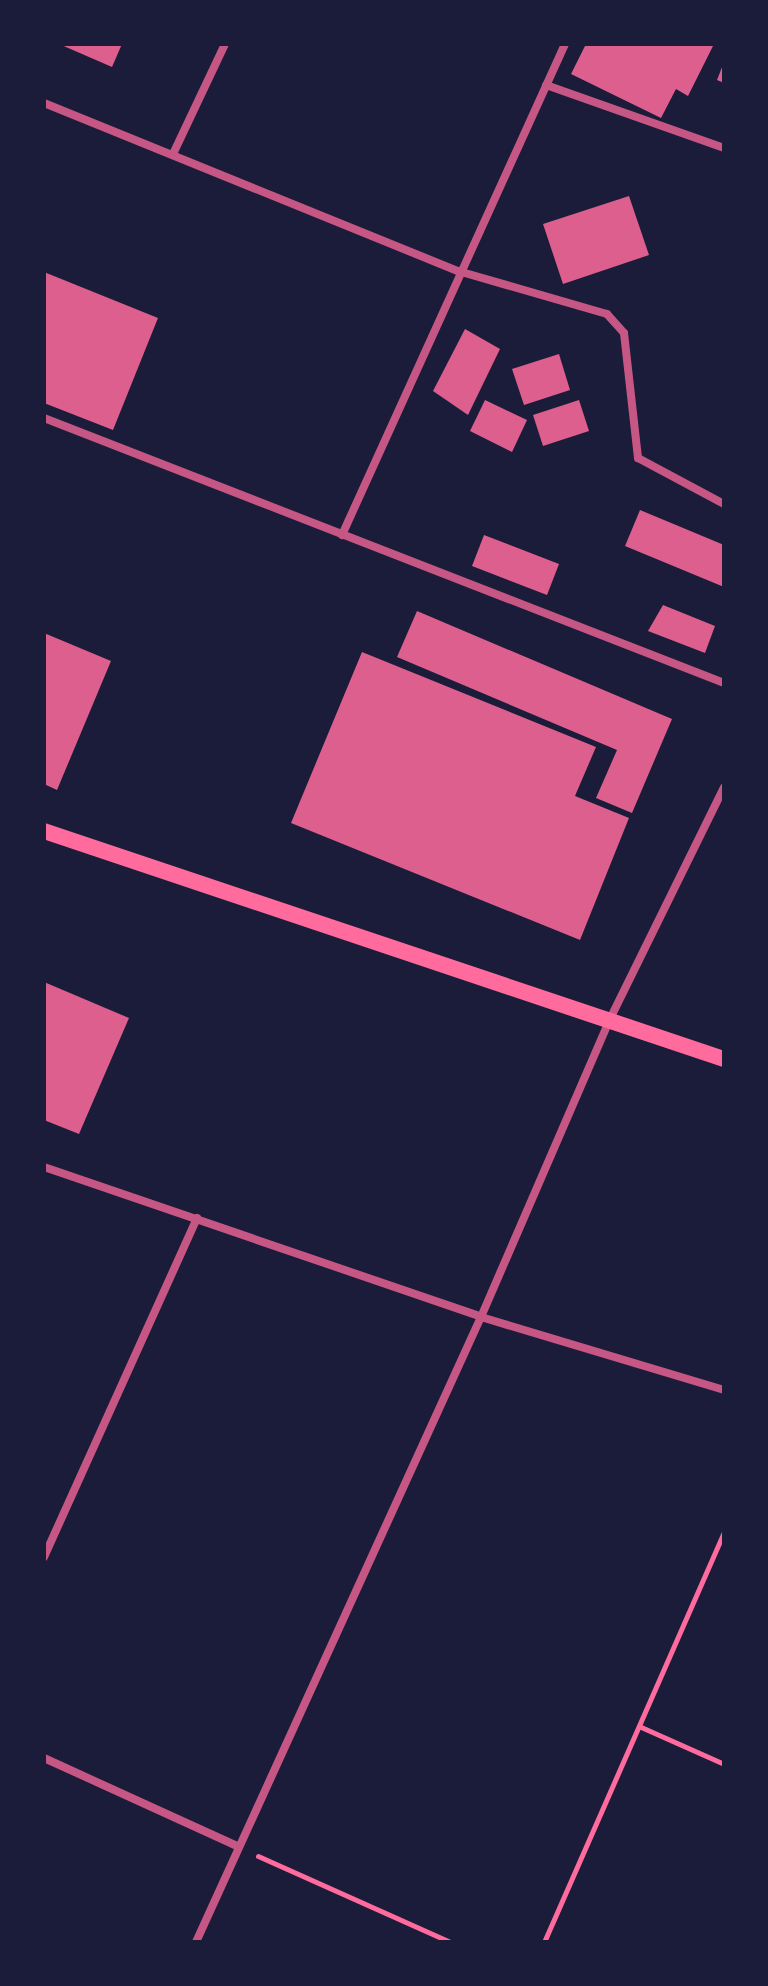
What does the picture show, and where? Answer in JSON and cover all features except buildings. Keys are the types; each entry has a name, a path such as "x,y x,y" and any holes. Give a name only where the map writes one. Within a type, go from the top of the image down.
{"main road":[{"path":"44,831 724,1059"}],"street":[{"path":"173,154 225,44"},
{"path":"342,535 458,271 565,44"},
{"path":"546,85 724,148"},
{"path":"44,103 458,271 593,307 618,322 624,333 638,458 724,504"},
{"path":"44,418 724,683"},
{"path":"196,1942 481,1317 610,1019 724,787"},
{"path":"44,1167 481,1317 724,1390"},
{"path":"44,1557 197,1218"},
{"path":"44,1758 239,1847"}],"path":[{"path":"544,1942 641,1727 724,1531"},
{"path":"641,1727 724,1764"},
{"path":"239,1847 450,1942"}]}
